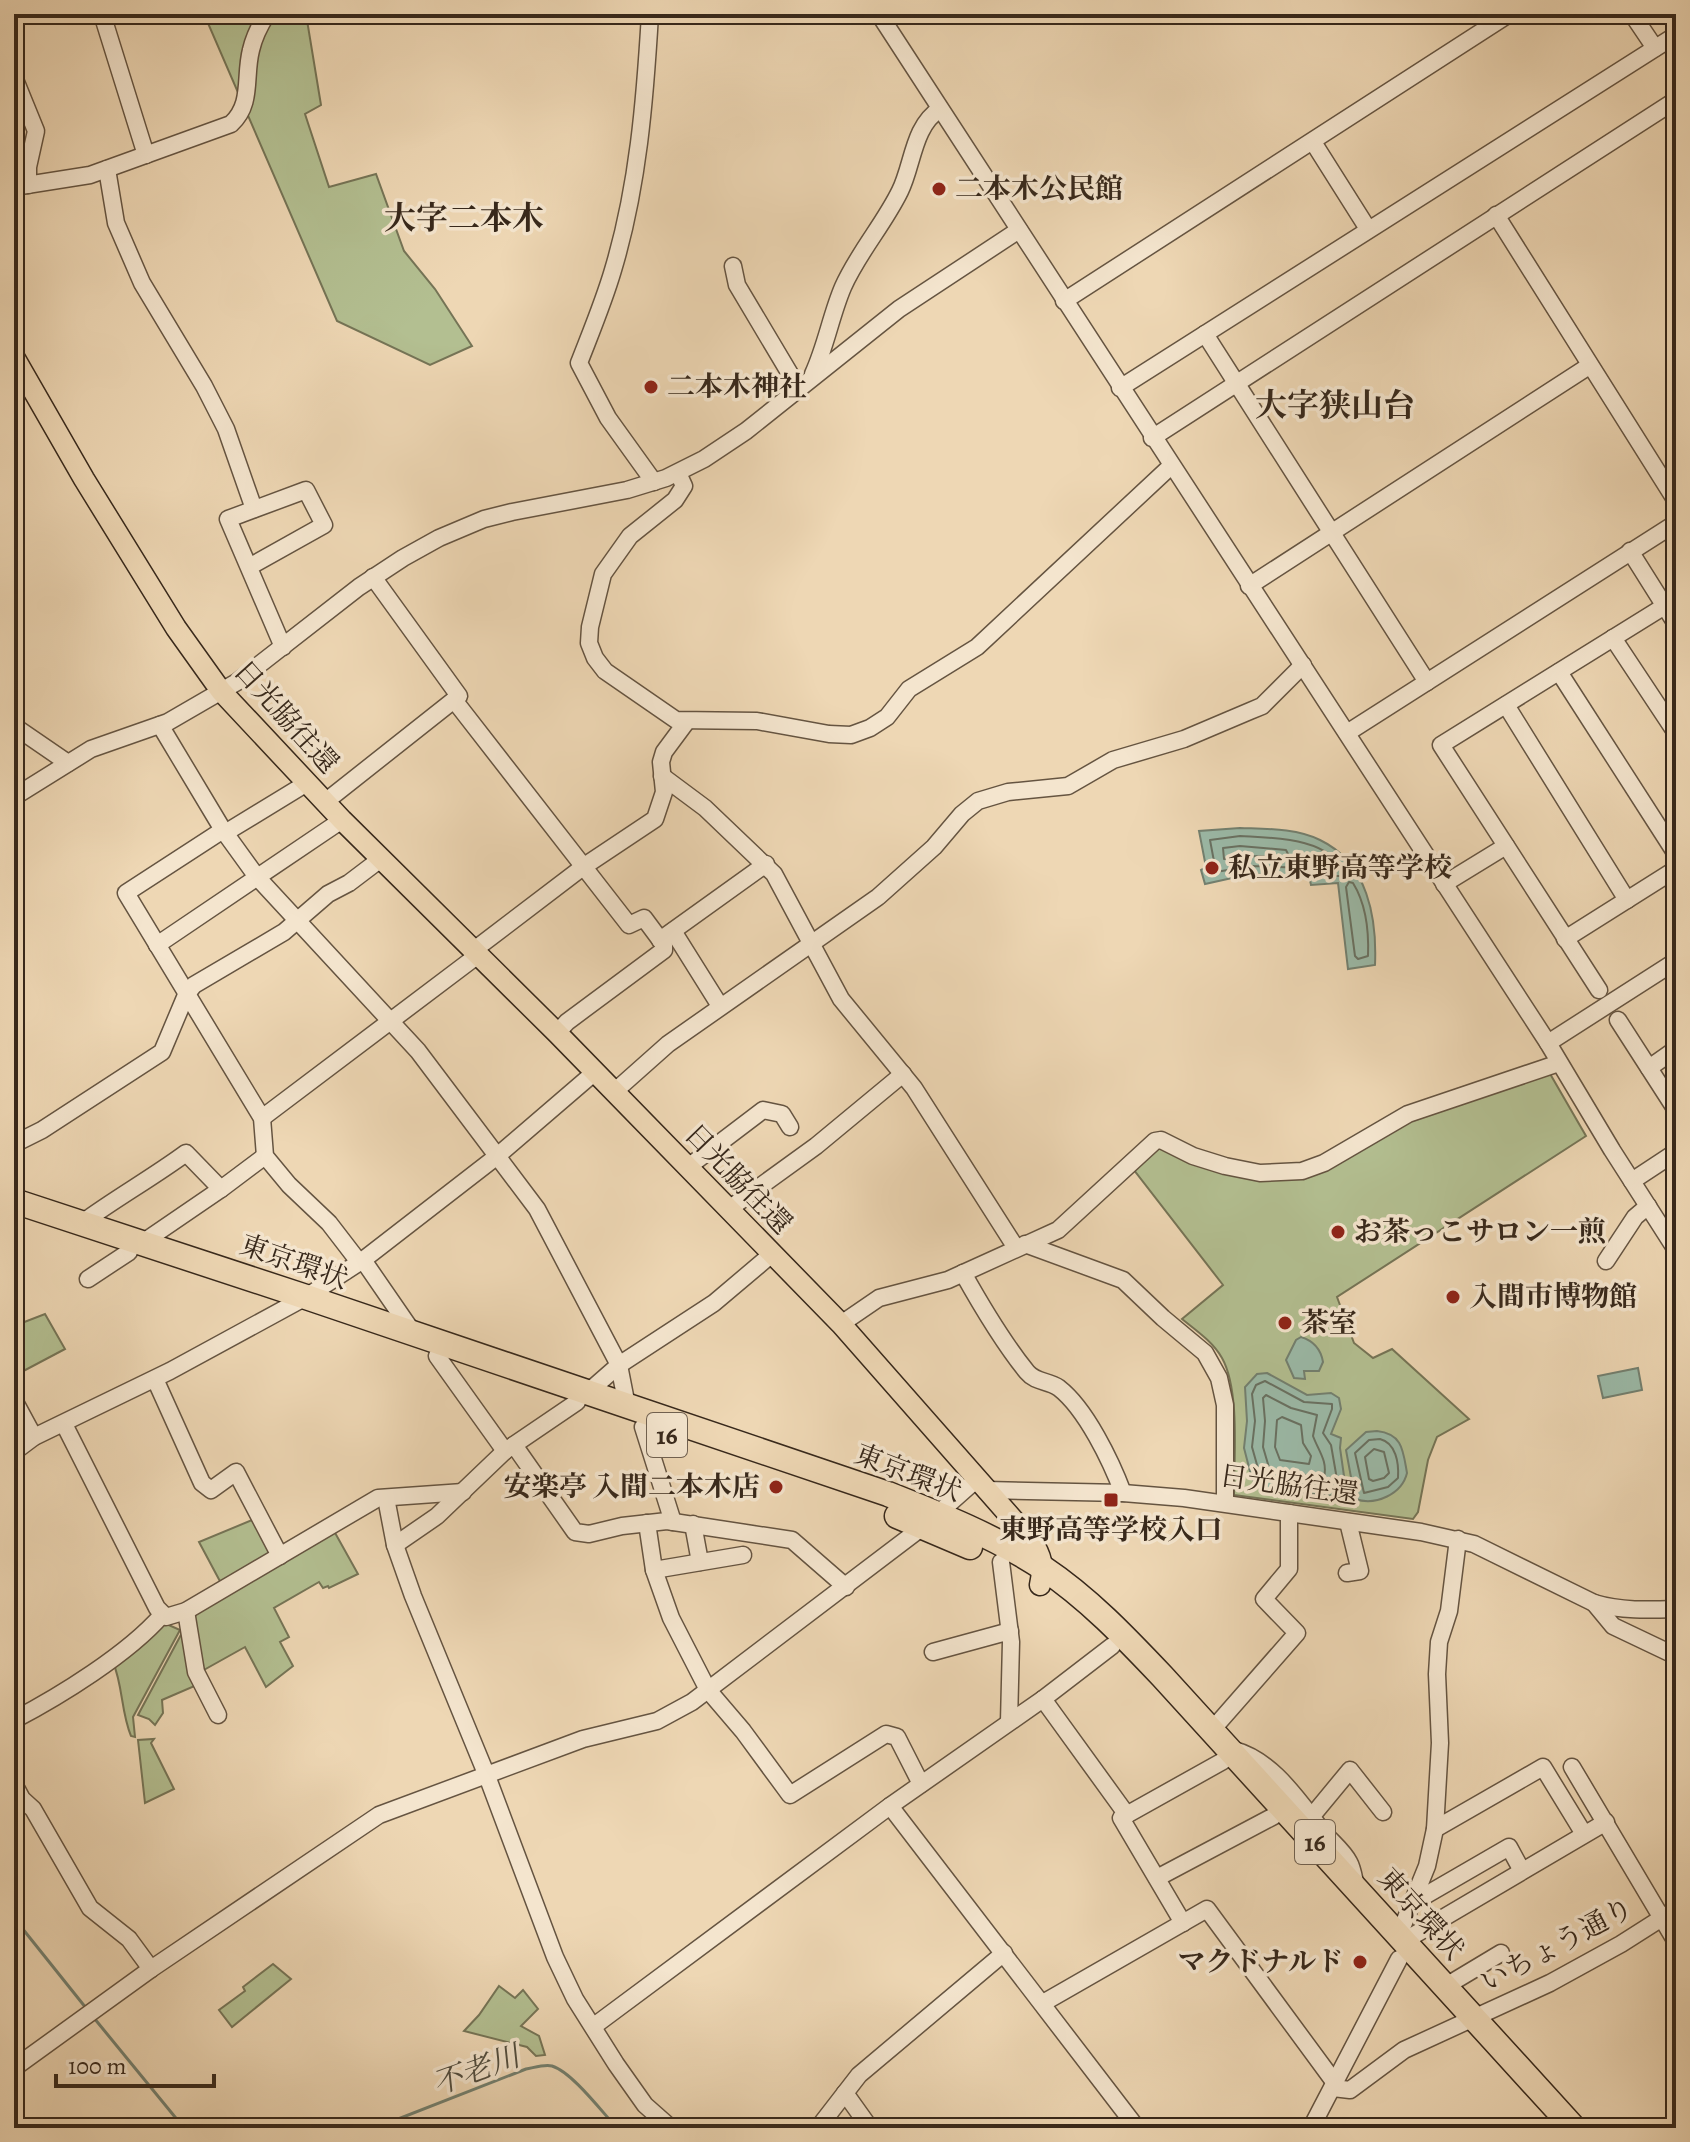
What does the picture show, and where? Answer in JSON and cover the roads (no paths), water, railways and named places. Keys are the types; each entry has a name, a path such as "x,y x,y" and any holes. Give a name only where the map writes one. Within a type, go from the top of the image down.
{"highway":[{"name":"東京環状","path":"14,1201 82,1223 136,1247"},
{"name":"東京環状","path":"14,1215 136,1247 296,1302 437,1356 582,1398 627,1406 931,1520 1081,1597 1124,1636 1221,1747 1356,1887 1401,1945 1557,2128"},
{"name":"東京環状","path":"296,1302 414,1334 582,1398 643,1427 931,1520 1001,1562 1042,1577 1153,1686 1221,1747 1274,1816 1401,1945 1446,1986 1467,2020 1574,2128"}],"main road":[{"name":"日光脇往還","path":"14,357 84,479 176,628 221,691 342,820 557,1033 841,1324 982,1485"},
{"path":"982,1485 1031,1540 1041,1557 1042,1577"}],"street":[{"path":"102,14 146,155"},
{"path":"14,77 36,131 21,186 70,180 231,124 240,115 246,100 251,50 267,14"},
{"path":"650,14 638,159 614,269 579,363 608,418 654,482"},
{"path":"879,14 1548,1043 1676,1250"},
{"path":"1064,301 1509,14"},
{"path":"1632,14 1655,48"},
{"path":"1120,388 1676,35"},
{"path":"1152,438 1676,100"},
{"path":"804,384 821,357 843,288 900,192 920,134 940,109"},
{"path":"1313,142 1368,229"},
{"path":"107,169 116,223 136,271 226,429 254,509"},
{"path":"1496,215 1676,501"},
{"path":"14,797 91,749 160,725 221,691 251,672 373,577 439,538 484,519 540,505 627,490 678,473 722,448 921,293 1019,230"},
{"path":"733,266 737,285 804,384"},
{"path":"1205,334 1427,682"},
{"path":"1249,586 1589,366"},
{"path":"678,473 684,486 675,500 630,536 603,574 590,627 589,643 595,658 605,671 676,720 757,721 851,735 887,717 909,689 977,647 1171,466"},
{"path":"249,567 324,525 306,490 228,519 283,647"},
{"path":"1347,733 1676,523"},
{"path":"1630,551 1670,602 1676,624"},
{"path":"325,802 459,696 373,577"},
{"path":"1599,990 1441,745 1670,602"},
{"path":"1613,638 1676,733"},
{"path":"614,1092 668,1044 878,897 934,847 962,814 978,801 1008,792 1068,786 1113,760 1184,739 1262,706 1303,665"},
{"path":"1559,672 1676,854"},
{"path":"454,700 629,925 644,918 666,935 720,1006"},
{"path":"1506,705 1627,900"},
{"path":"262,1118 583,867 655,819 664,792 664,752 687,721"},
{"path":"160,725 224,832 257,877 418,1051 537,1209 619,1365 627,1406"},
{"path":"14,726 68,763"},
{"path":"662,776 705,808 766,864 784,891 841,999 903,1074 1020,1246 1123,1280 1205,1353 1219,1378 1225,1405 1225,1503"},
{"path":"307,783 126,893 262,1118 265,1156 361,1261 414,1334"},
{"path":"157,945 342,820"},
{"path":"1444,884 1506,846"},
{"path":"14,1144 42,1130 162,1052 186,995 194,985 284,932 328,894 349,883 382,858"},
{"path":"557,1033 567,1022 664,950 666,935 766,864"},
{"path":"1565,939 1676,869"},
{"path":"1548,1043 1676,961"},
{"path":"1618,1020 1676,1110"},
{"path":"1649,1068 1676,1049"},
{"path":"841,1324 879,1298 935,1285 1058,1230 1155,1141 1161,1140 1193,1156 1225,1166 1260,1173 1302,1171 1324,1163 1408,1114 1559,1063"},
{"path":"14,1452 34,1437 155,1379 296,1302 361,1261 496,1157 595,1072"},
{"path":"729,1209 816,1146 903,1074"},
{"path":"688,1167 763,1110 782,1114 790,1127"},
{"path":"1632,1181 1676,1152"},
{"path":"82,1223 186,1153 221,1189"},
{"path":"88,1279 265,1156"},
{"path":"1606,1261 1635,1217 1648,1206"},
{"path":"395,1545 437,1516 510,1448 582,1398 619,1365 714,1303 772,1254"},
{"path":"963,1273 991,1322 1029,1374 1064,1393 1093,1432 1109,1456 1123,1493"},
{"path":"437,1356 575,1532 589,1534 647,1523 673,1522 792,1540 846,1587"},
{"path":"155,1379 202,1483 211,1490 236,1472 280,1556"},
{"path":"14,1400 34,1437"},
{"path":"64,1424 162,1615"},
{"path":"643,1427 673,1522"},
{"path":"14,2068 151,1969 379,1815 583,1739 657,1721 684,1707 931,1520 982,1485"},
{"name":"日光脇往還","path":"982,1485 1123,1493 1225,1503 1458,1539 1507,1558 1594,1603 1620,1609 1676,1609"},
{"path":"14,1720 40,1707 112,1658 162,1615 186,1611 378,1498 463,1492"},
{"path":"386,1498 395,1545 413,1596 487,1776 555,1957 575,1999 616,2064 645,2105 671,2128"},
{"path":"1183,1923 1121,1818 1221,1747 1297,1633 1264,1599 1289,1569 1289,1513"},
{"path":"1347,1573 1360,1571 1348,1522"},
{"path":"647,1523 654,1570 671,1618 708,1690 790,1795 886,1734 897,1737 921,1784"},
{"path":"693,1524 700,1562"},
{"path":"1311,2128 1401,1945 1427,1866 1435,1829 1440,1743 1439,1642 1449,1611 1458,1539"},
{"path":"654,1570 743,1555"},
{"path":"1001,1562 1010,1631 1009,1722"},
{"path":"1594,1603 1613,1626 1676,1656"},
{"path":"186,1611 196,1672 218,1715"},
{"path":"933,1652 1010,1631"},
{"path":"594,2026 1112,1646"},
{"path":"1043,1699 1127,1815"},
{"path":"1221,1747 1248,1754 1288,1787 1350,1863 1356,1887"},
{"path":"1435,1829 1543,1767 1584,1834"},
{"path":"1572,1767 1669,1914 1676,1942"},
{"path":"1312,1816 1350,1770 1383,1812"},
{"path":"14,1784 22,1799 33,1809 90,1908 129,1939 151,1969"},
{"path":"890,1806 1137,2128"},
{"path":"1157,1878 1274,1816"},
{"path":"1401,1945 1606,1822"},
{"path":"1414,1902 1509,1847 1522,1871"},
{"path":"1043,2003 1207,1909 1334,2086"},
{"name":"いちょう通り","path":"1334,2086 1350,2090 1404,2050 1584,1965 1669,1914"},
{"path":"822,2126 859,2075 1004,1953"},
{"path":"1446,1986 1501,1953"},
{"path":"845,2093 870,2128"}],"water":[{"path":"1240,828 1281,830 1311,836 1336,850 1349,863 1359,877 1371,911 1375,965 1348,969 1338,883 1311,885 1309,876 1250,874 1205,884 1201,870 1206,867 1199,831"},
{"path":"1301,1337 1316,1346 1323,1362 1319,1371 1304,1371 1305,1379 1294,1378 1286,1360 1296,1340"},
{"path":"1638,1368 1642,1390 1603,1398 1598,1376"},
{"path":"1267,1373 1307,1395 1331,1393 1339,1398 1341,1409 1331,1434 1341,1438 1347,1497 1260,1489 1252,1479 1244,1448 1247,1421 1245,1387 1257,1374"},
{"path":"1377,1431 1397,1440 1403,1451 1407,1473 1400,1487 1387,1496 1371,1501 1355,1499 1346,1450 1366,1432"}],"waterway":[{"name":"不老川","path":"14,1918 86,2008"},
{"name":"不老川","path":"94,2018 184,2128"},
{"name":"不老川","path":"375,2128 526,2069 546,2065 568,2076 617,2128"}],"place":[{"name":"二本木公民館","path":"939,189"},
{"name":"二本木神社","path":"651,387"},
{"name":"私立東野高等学校","path":"1212,868"},
{"name":"お茶っこサロン一煎","path":"1338,1232"},
{"name":"入間市博物館","path":"1453,1297"},
{"name":"茶室","path":"1285,1323"},
{"name":"安楽亭 入間二本木店","path":"776,1487"},
{"name":"東野高等学校入口","path":"1111,1500"},
{"name":"マクドナルド","path":"1360,1962"}],"district":[{"name":"大字二本木","path":"464,218"},
{"name":"大字狭山台","path":"1335,405"}]}
